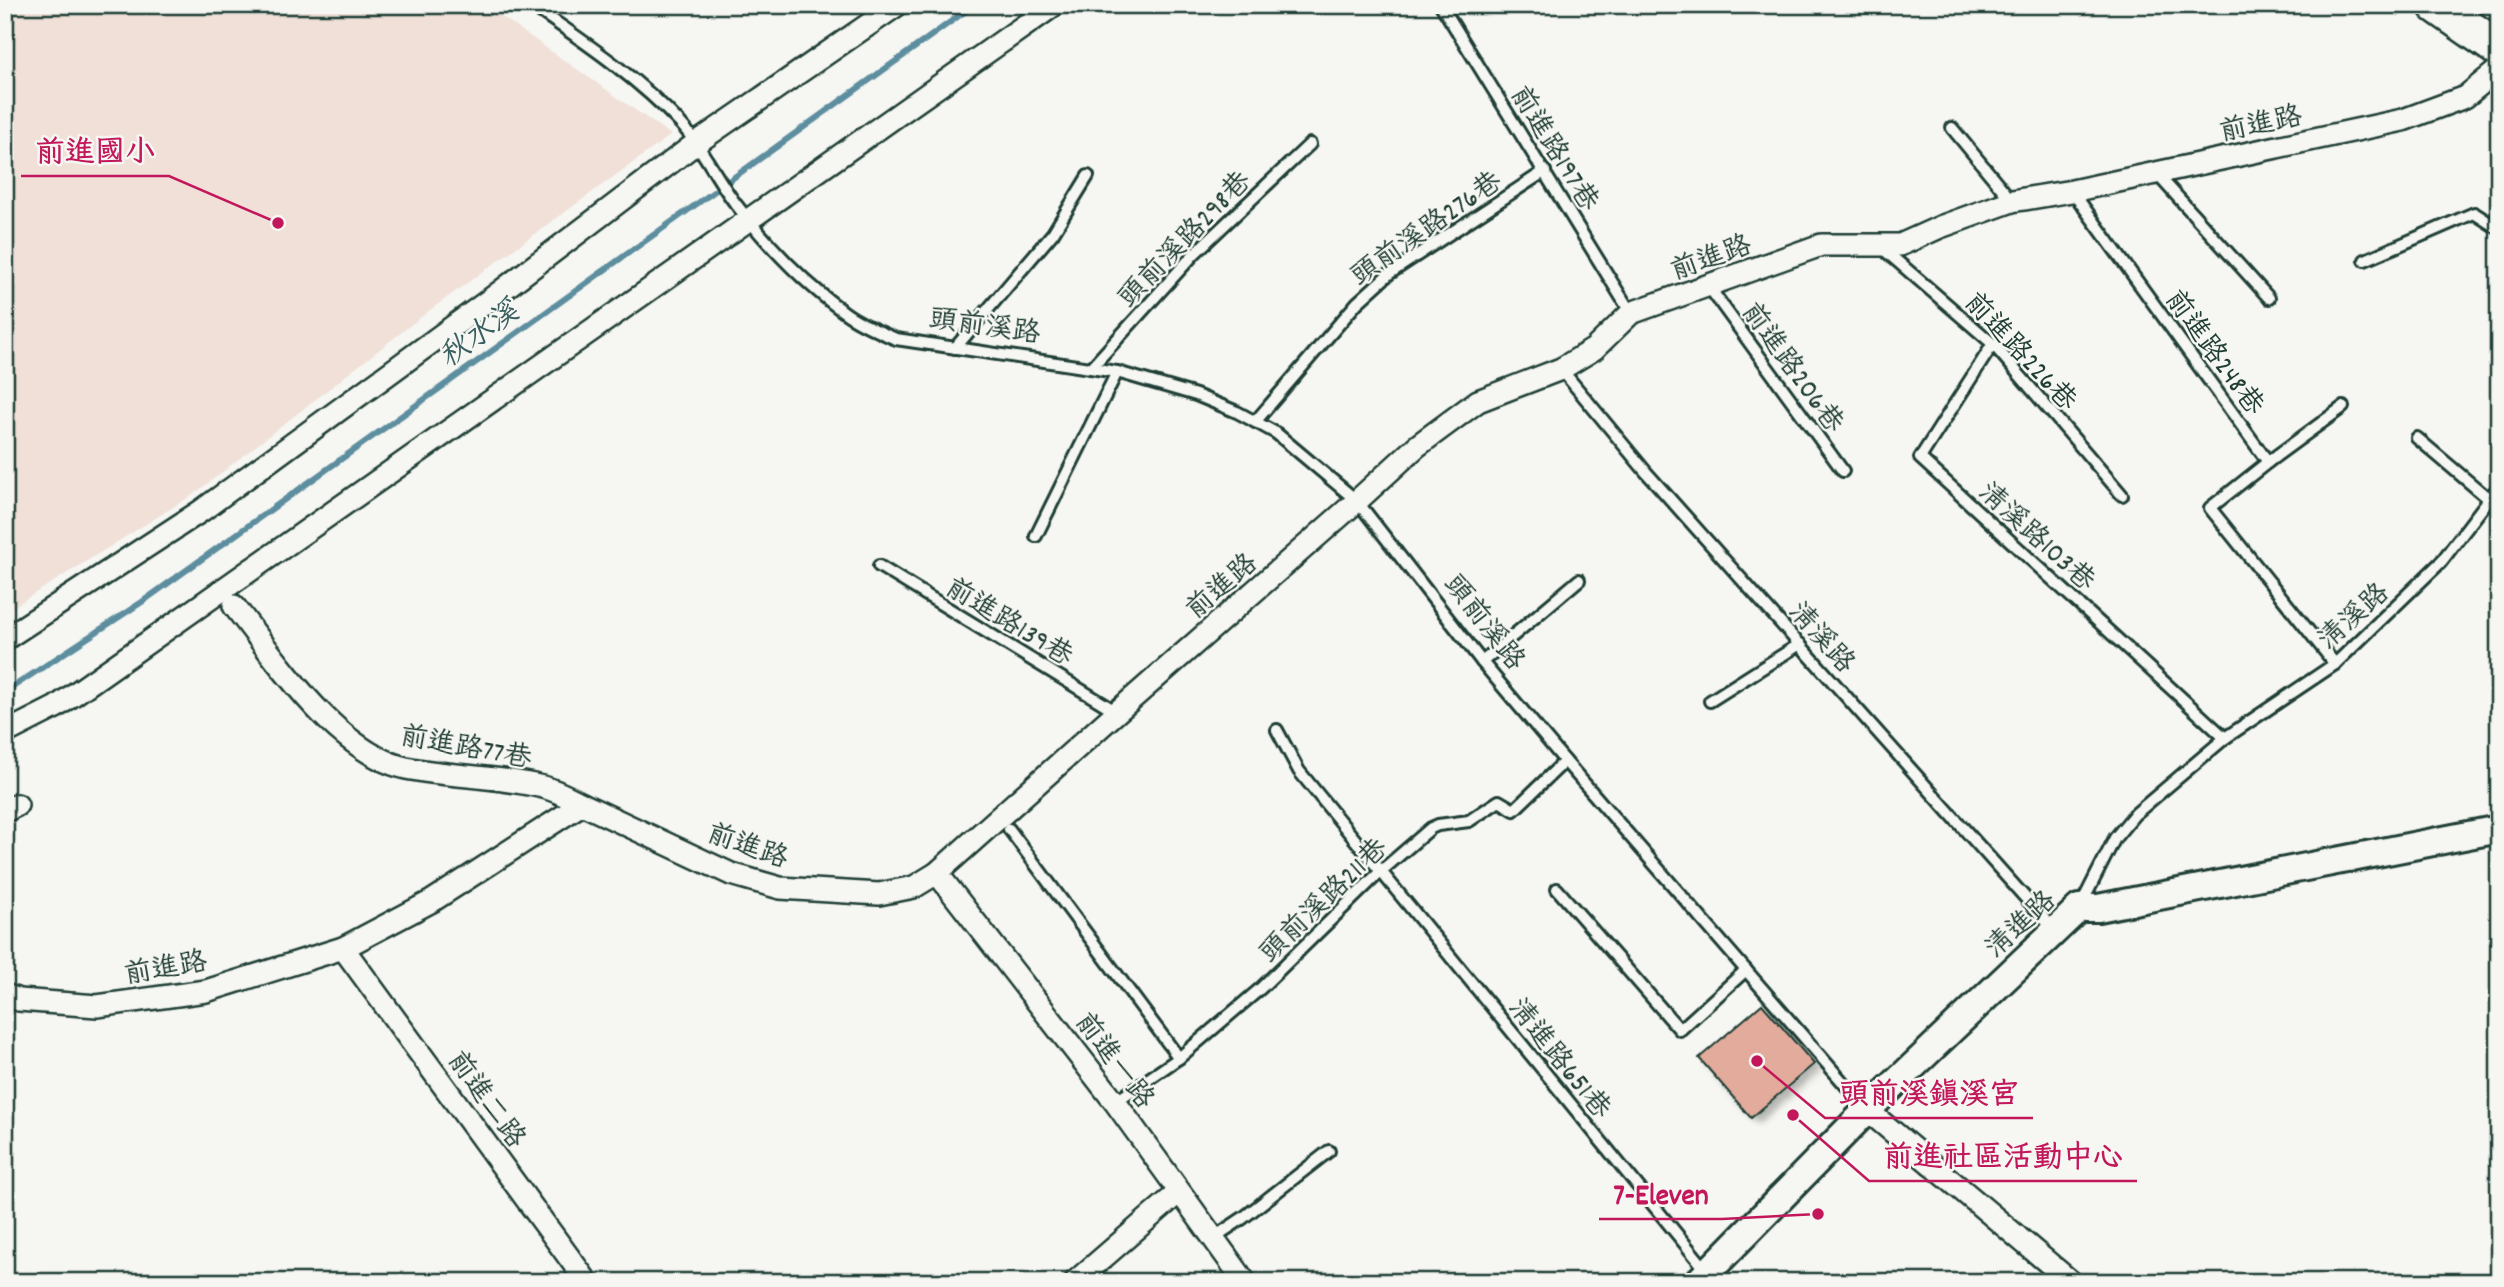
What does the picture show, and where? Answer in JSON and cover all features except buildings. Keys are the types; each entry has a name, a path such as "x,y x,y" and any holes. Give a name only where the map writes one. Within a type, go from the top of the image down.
{"main road":[{"path":"2436,5 2499,49"}],"street":[{"path":"5,639 201,511 492,298 693,141 897,5"},
{"path":"5,733 56,707 751,221 1054,5"},
{"name":"前進路","path":"5,995 19,1000 97,1006 206,991 343,948 432,901 582,804 732,874 780,888 879,894 914,887 937,873 1417,446 1478,401 1561,369 1594,349 1631,313 1821,245 1900,245 1940,227 2012,201 2072,191 2403,120 2465,97 2499,69"},
{"name":"前進路77巷","path":"234,606 311,703 347,737 374,756 404,768 545,787 582,804"},
{"name":"清進路","path":"1702,1277 1867,1110 2080,908 2098,908 2499,829"},
{"name":"前進一路","path":"937,873 1115,1102 1213,1238 1239,1280"},
{"name":"前進二路","path":"343,948 587,1282"},
{"name":"頭前溪路","path":"1867,1110 2071,1282"},
{"path":"1075,1282 1179,1192"}],"lane":[{"path":"531,5 606,57 660,103 693,141"},
{"name":"前進路197巷","path":"1441,5 1631,313"},
{"path":"1952,128 2012,201"},
{"name":"頭前溪路","path":"693,141 735,203 808,283 845,313 896,339 1116,372 1196,395 1237,412 1276,433 1357,501 1482,662 1867,1110"},
{"name":"頭前溪路298巷","path":"1091,368 1196,252 1310,144"},
{"name":"頭前溪路276巷","path":"1255,422 1357,303 1390,273 1545,171"},
{"path":"2156,173 2269,299"},
{"path":"955,348 1053,233 1088,176"},
{"name":"前進路248巷","path":"2072,191 2268,462"},
{"path":"2365,260 2474,212 2499,229"},
{"name":"前進路226巷","path":"1880,246 1993,344 2122,495"},
{"name":"前進路206巷","path":"1709,287 1843,471"},
{"name":"清溪路103巷","path":"1993,344 1920,458 2225,738"},
{"name":"清溪路","path":"1561,369 1646,472 2055,930"},
{"path":"1036,536 1116,372"},
{"path":"2335,664 2210,508 2343,407"},
{"path":"2417,439 2489,499"},
{"name":"清溪路","path":"2080,908 2115,838 2134,815 2225,738 2335,664 2434,570 2499,486"},
{"name":"前進路139巷","path":"879,566 1117,712"},
{"path":"1482,662 1579,580"},
{"path":"1710,701 1800,644"},
{"name":"清進路651巷","path":"1277,730 1299,771 1702,1277"},
{"name":"頭前溪路211巷","path":"1115,1102 1179,1058 1261,988 1380,872 1438,825 1469,821 1499,801 1514,810 1565,761"},
{"path":"1009,829 1179,1058"},
{"path":"1557,890 1680,1030 1746,970"},
{"path":"1213,1238 1329,1151"}],"shaded area":[{"path":"5,5 485,5 671,135 430,310 194,494 5,612"}],"waterway":[{"name":"秋水溪","path":"5,692 142,602 974,5"}],"place":[{"name":"前進國小","path":"278,223"},
{"name":"頭前溪鎮溪宮","path":"1757,1061"},
{"name":"前進社區活動中心","path":"1793,1115"},
{"name":"7-Eleven","path":"1818,1214"}]}
